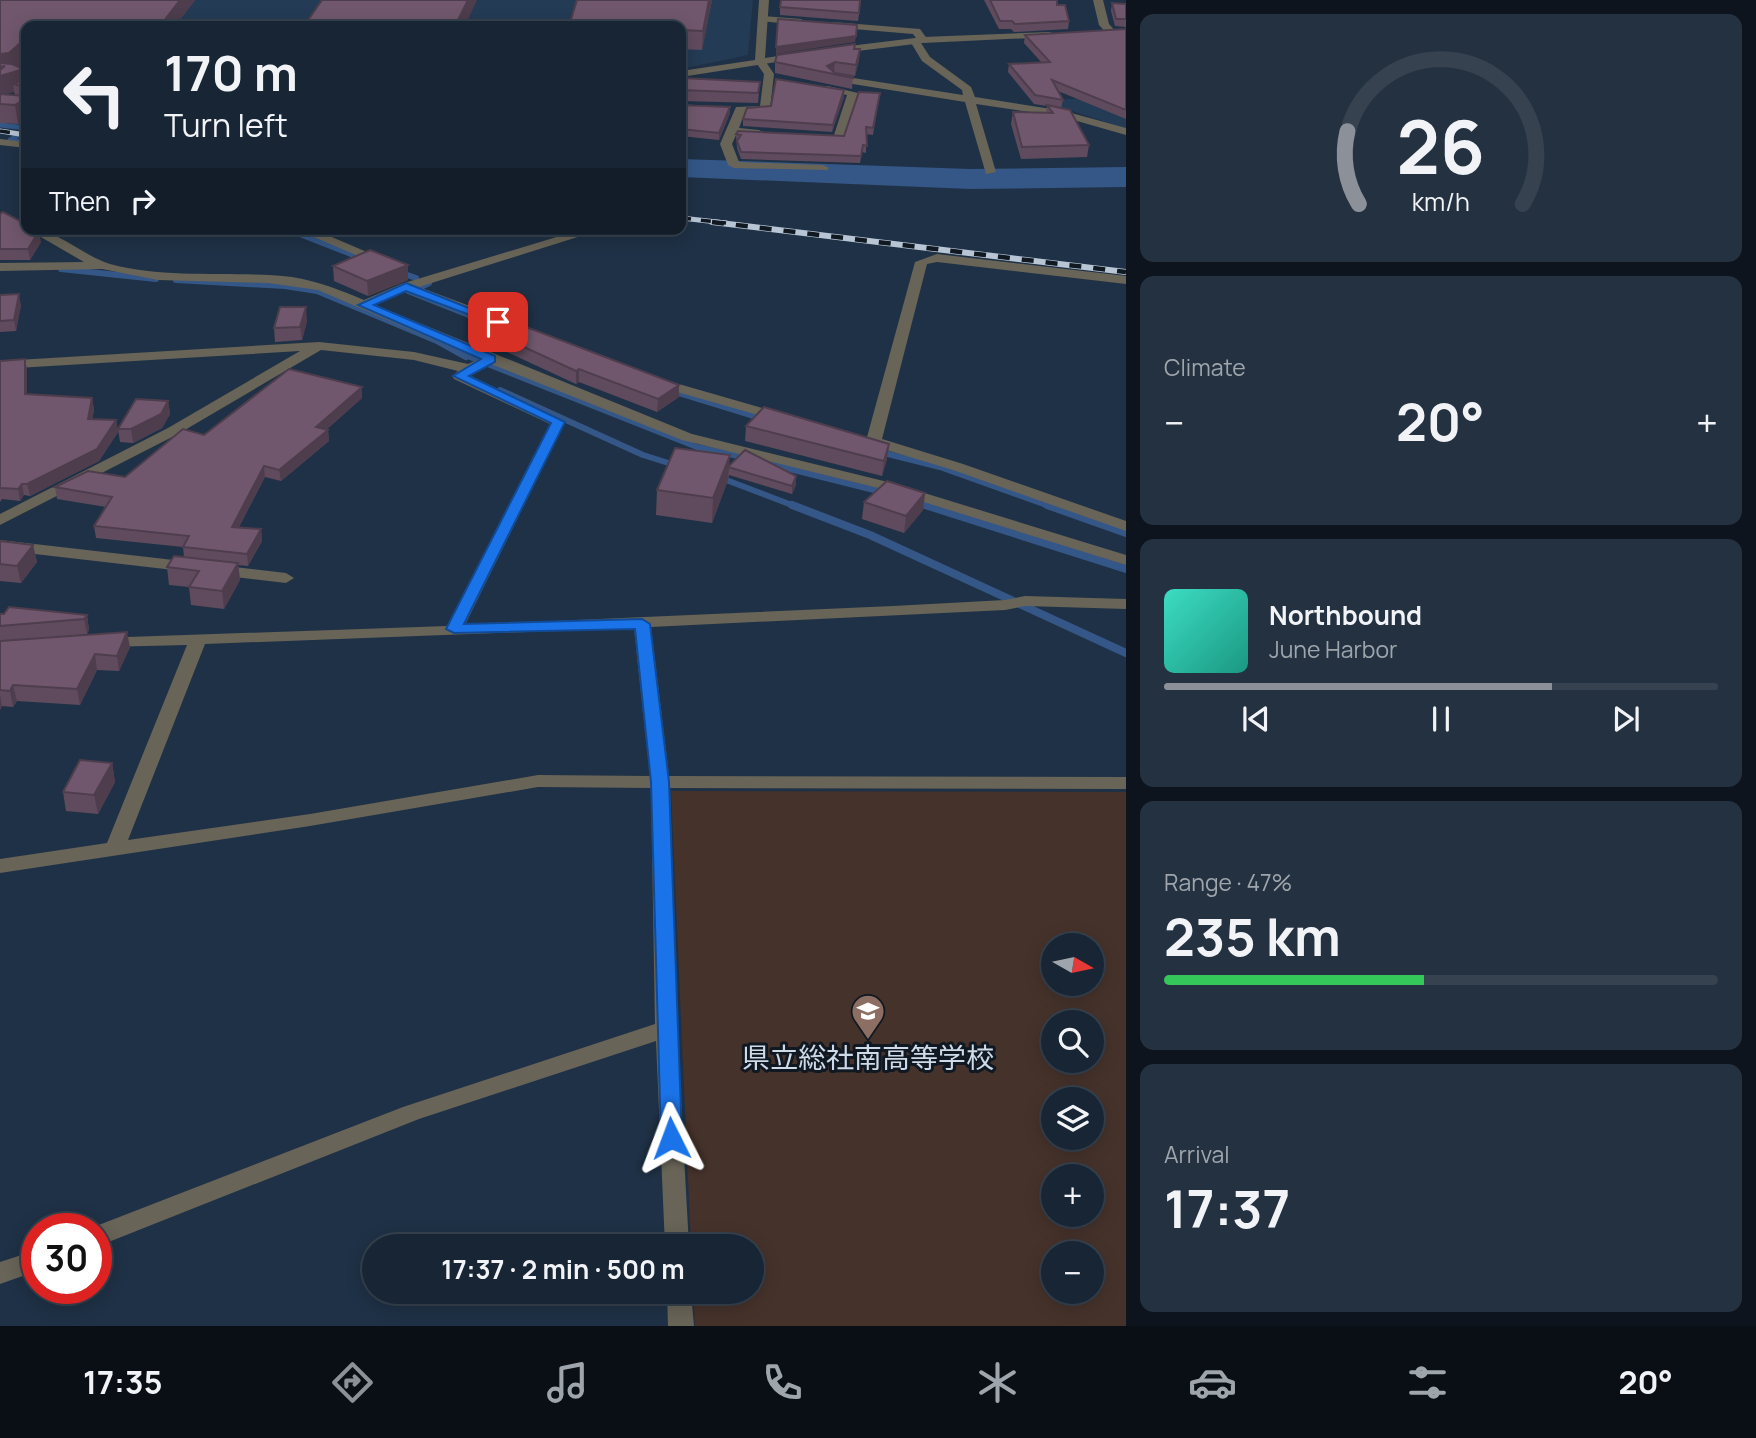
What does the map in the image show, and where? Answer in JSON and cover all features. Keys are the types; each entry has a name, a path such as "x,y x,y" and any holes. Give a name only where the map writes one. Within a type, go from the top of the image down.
{"street":[{"path":"764,0 760,61 775,80 765,109 734,108 733,131 726,144 734,165 822,168"},
{"path":"1098,0 1104,25 1111,32"},
{"path":"763,19 916,31 926,59 967,89 990,173"},
{"path":"1098,33 1126,32"},
{"path":"825,52 919,41 1058,35"},
{"path":"686,73 812,54"},
{"path":"834,78 970,97 1064,114 1126,132"},
{"path":"812,137 838,139 853,93 817,87"},
{"path":"733,131 772,134"},
{"path":"0,142 21,144"},
{"path":"44,235 102,266"},
{"path":"315,235 429,280"},
{"path":"364,305 406,287 577,235"},
{"path":"1126,280 937,257 921,262 869,442 958,467 1126,526"},
{"path":"0,267 102,266 165,274 297,282 322,288 364,305 482,363 687,437 887,486 1126,560"},
{"path":"406,287 536,335"},
{"path":"0,365 319,346 482,363"},
{"path":"0,520 173,431 319,346"},
{"path":"454,629 558,422 459,376 482,363"},
{"path":"642,375 795,422"},
{"path":"0,545 286,578"},
{"path":"84,642 642,624 1017,603 1126,604"},
{"path":"642,624 660,782 666,1029 676,1234"},
{"path":"115,849 198,640"},
{"path":"0,866 538,781 1126,783"},
{"path":"112,1231 411,1113 666,1029"},
{"path":"0,1273 21,1266"},
{"path":"680,1304 681,1326"}],"shaded area":[{"path":"0,0 753,0 748,55 686,68 686,21 21,21 21,69 0,68"},
{"path":"1126,74 1126,129 1040,100 1094,98"},
{"name":"県立総社南高等学校","path":"671,791 1126,792 1126,1326 695,1326 694,1304 764,1304 764,1234 690,1234"}],"building":[{"path":"0,0 180,0 164,21 21,21 21,42 9,53 0,54"},
{"path":"322,0 468,0 458,21 307,21"},
{"path":"577,0 709,0 703,31 686,30 686,21 571,21"},
{"path":"781,0 860,0 859,13 780,7"},
{"path":"990,0 1057,0 1057,5 1065,5 1069,21 1015,24 1012,21 1000,21"},
{"path":"1112,3 1126,4 1126,19 1116,19"},
{"path":"778,19 857,25 856,36 776,47"},
{"path":"1126,29 1126,110 1052,80 1063,100 1035,95 1009,64 1050,62 1025,35"},
{"path":"855,44 854,49 860,49 856,65 835,62 827,66 835,73 853,78 775,62 777,55"},
{"path":"0,63 12,64 21,70 0,76 0,70 5,66 0,67"},
{"path":"686,78 760,82 758,93 686,90"},
{"path":"776,79 844,90 833,125 743,119 747,108 771,106"},
{"path":"859,92 880,93 873,128 866,127 867,146 863,145 861,156 741,152 737,141 741,135 736,134 738,131 844,136"},
{"path":"0,94 21,96 21,102 15,105 0,104"},
{"path":"686,105 730,107 719,133 686,130"},
{"path":"1047,105 1070,110 1089,145 1022,147 1013,112 1053,113"},
{"path":"3,212 21,221 21,235 37,235 28,249 0,249 0,214"},
{"path":"370,250 408,265 367,281 333,266"},
{"path":"19,294 14,320 0,321 0,295"},
{"path":"280,307 306,307 300,327 274,328"},
{"path":"505,319 679,385 658,399 579,369 576,371 498,335"},
{"path":"25,359 25,394 92,398 88,419 116,420 97,449 27,484 22,484 18,489 0,488 0,361"},
{"path":"289,369 362,387 316,427 328,430 279,470 264,466 232,527 261,529 247,554 183,547 189,536 94,526 112,497 55,487 88,471 125,477 183,429 204,435"},
{"path":"136,399 168,401 161,414 131,429 118,429"},
{"path":"764,407 889,444 884,461 746,426"},
{"path":"675,448 730,455 713,498 657,490"},
{"path":"745,450 796,476 792,486 728,467"},
{"path":"887,481 925,493 906,516 864,502"},
{"path":"0,541 33,545 17,566 0,564"},
{"path":"174,556 238,563 222,591 189,587 199,571 167,567"},
{"path":"9,607 87,615 84,619 0,626 0,614 4,614"},
{"path":"127,632 117,656 95,654 77,689 13,685 10,691 0,690 0,641"},
{"path":"80,760 112,763 94,795 63,792"}],"waterway":[{"path":"0,125 21,127"},
{"path":"21,133 10,140 21,141"},
{"path":"686,168 970,179 1126,177"},
{"path":"302,235 364,259"},
{"path":"61,269 156,279"},
{"path":"399,272 416,278"},
{"path":"176,280 285,286 317,291 437,341 466,357"},
{"path":"419,288 429,283"},
{"path":"408,291 509,331"},
{"path":"465,355 697,447 747,458"},
{"path":"500,390 643,455 678,466"},
{"path":"672,391 763,419"},
{"path":"880,452 940,467 1052,507"},
{"path":"766,463 886,493"},
{"path":"721,478 797,507"},
{"path":"915,502 930,507"},
{"path":"792,505 870,535 1126,653"},
{"path":"925,505 1126,569"},
{"path":"1047,505 1126,533"}],"railway":[{"path":"0,131 21,134"},
{"path":"686,219 726,223"},
{"path":"712,222 1126,272"}],"place":[{"name":"県立総社南高等学校","path":"868,1041"}],"route":[{"path":"498,322 406,287 364,305 491,359 459,376 558,422 454,629 642,624 660,782 671,1138"}]}
